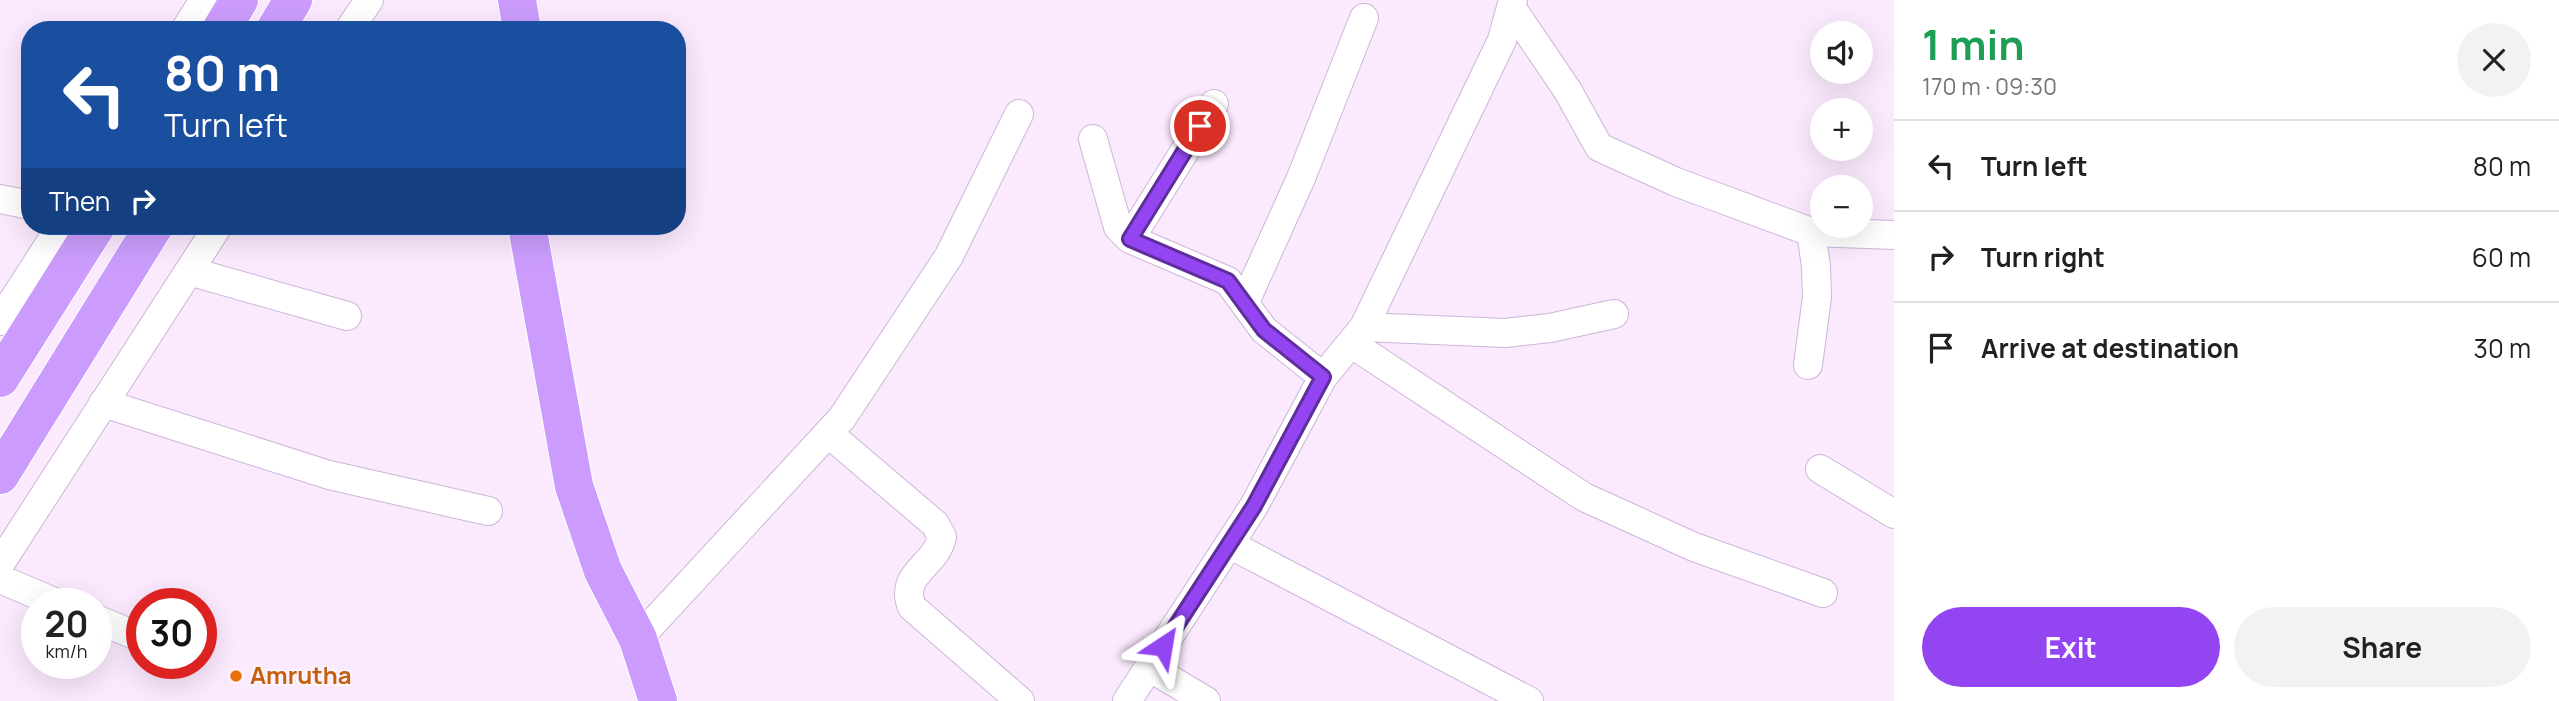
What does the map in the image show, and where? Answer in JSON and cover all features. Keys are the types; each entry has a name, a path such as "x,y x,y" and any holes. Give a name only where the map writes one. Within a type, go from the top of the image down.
{"highway":[{"path":"226,21 239,0"},
{"path":"280,21 293,0"},
{"path":"0,378 90,235"},
{"path":"0,475 148,235"},
{"path":"529,235 574,486 603,570 638,639 658,701"}],"street":[{"path":"191,21 204,0"},
{"path":"355,21 369,0"},
{"path":"1512,3 1568,91 1599,147 1676,182 1810,232"},
{"path":"1127,701 1254,506 1323,377 1358,336 1502,40 1512,3"},
{"path":"1245,302 1301,178 1364,18"},
{"path":"1130,239 1214,104"},
{"path":"638,639 842,418 949,256 1019,114"},
{"path":"1093,139 1118,227 1130,239 1228,281 1264,330 1323,377"},
{"path":"0,200 21,204"},
{"path":"1873,234 1894,235"},
{"path":"0,321 55,235"},
{"path":"0,564 212,235"},
{"path":"1808,365 1817,298 1812,238"},
{"path":"189,271 347,316"},
{"path":"1358,336 1505,332 1550,328 1614,314"},
{"path":"1358,336 1584,497 1694,547 1823,593"},
{"path":"103,402 330,475 488,511"},
{"path":"828,433 935,524 942,537 940,548 910,581 907,596 912,607 1020,701"},
{"path":"1820,469 1894,514"},
{"path":"1229,544 1529,701"},
{"path":"0,579 21,588"},
{"path":"1149,667 1206,701"}],"place":[{"name":"Amrutha","path":"236,676"}],"route":[{"path":"1163,646 1254,506 1323,377 1264,330 1228,281 1130,239 1200,126"}]}
